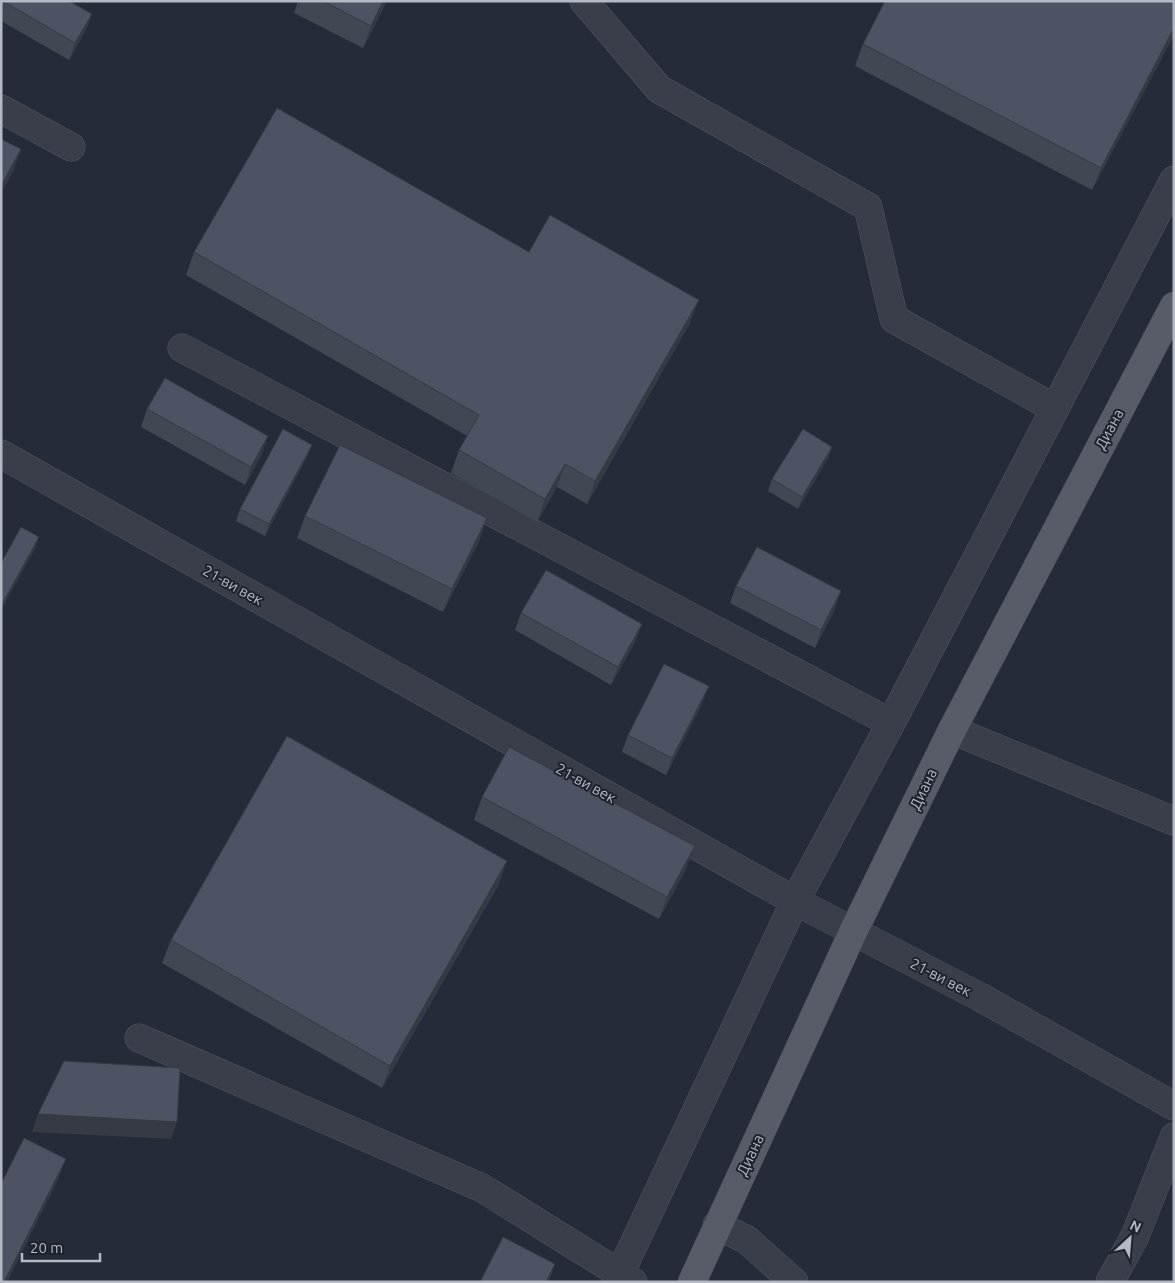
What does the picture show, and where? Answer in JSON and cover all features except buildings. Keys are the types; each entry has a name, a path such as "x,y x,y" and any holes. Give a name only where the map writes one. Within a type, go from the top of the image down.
{"main road":[{"name":"Диана","path":"692,1282 853,932 952,730 1174,306"}],"street":[{"path":"584,1 659,89 868,207 894,319 1054,408"},
{"path":"1,109 71,147"},
{"path":"139,1038 482,1188 623,1279 795,901 891,723 1174,180"},
{"path":"182,348 891,723"},
{"name":"21-ви век","path":"1,454 795,901 980,996 1174,1106"},
{"path":"952,730 1174,821"},
{"path":"1110,1282 1135,1236 1174,1136"},
{"path":"717,1225 747,1240 794,1282"}]}
